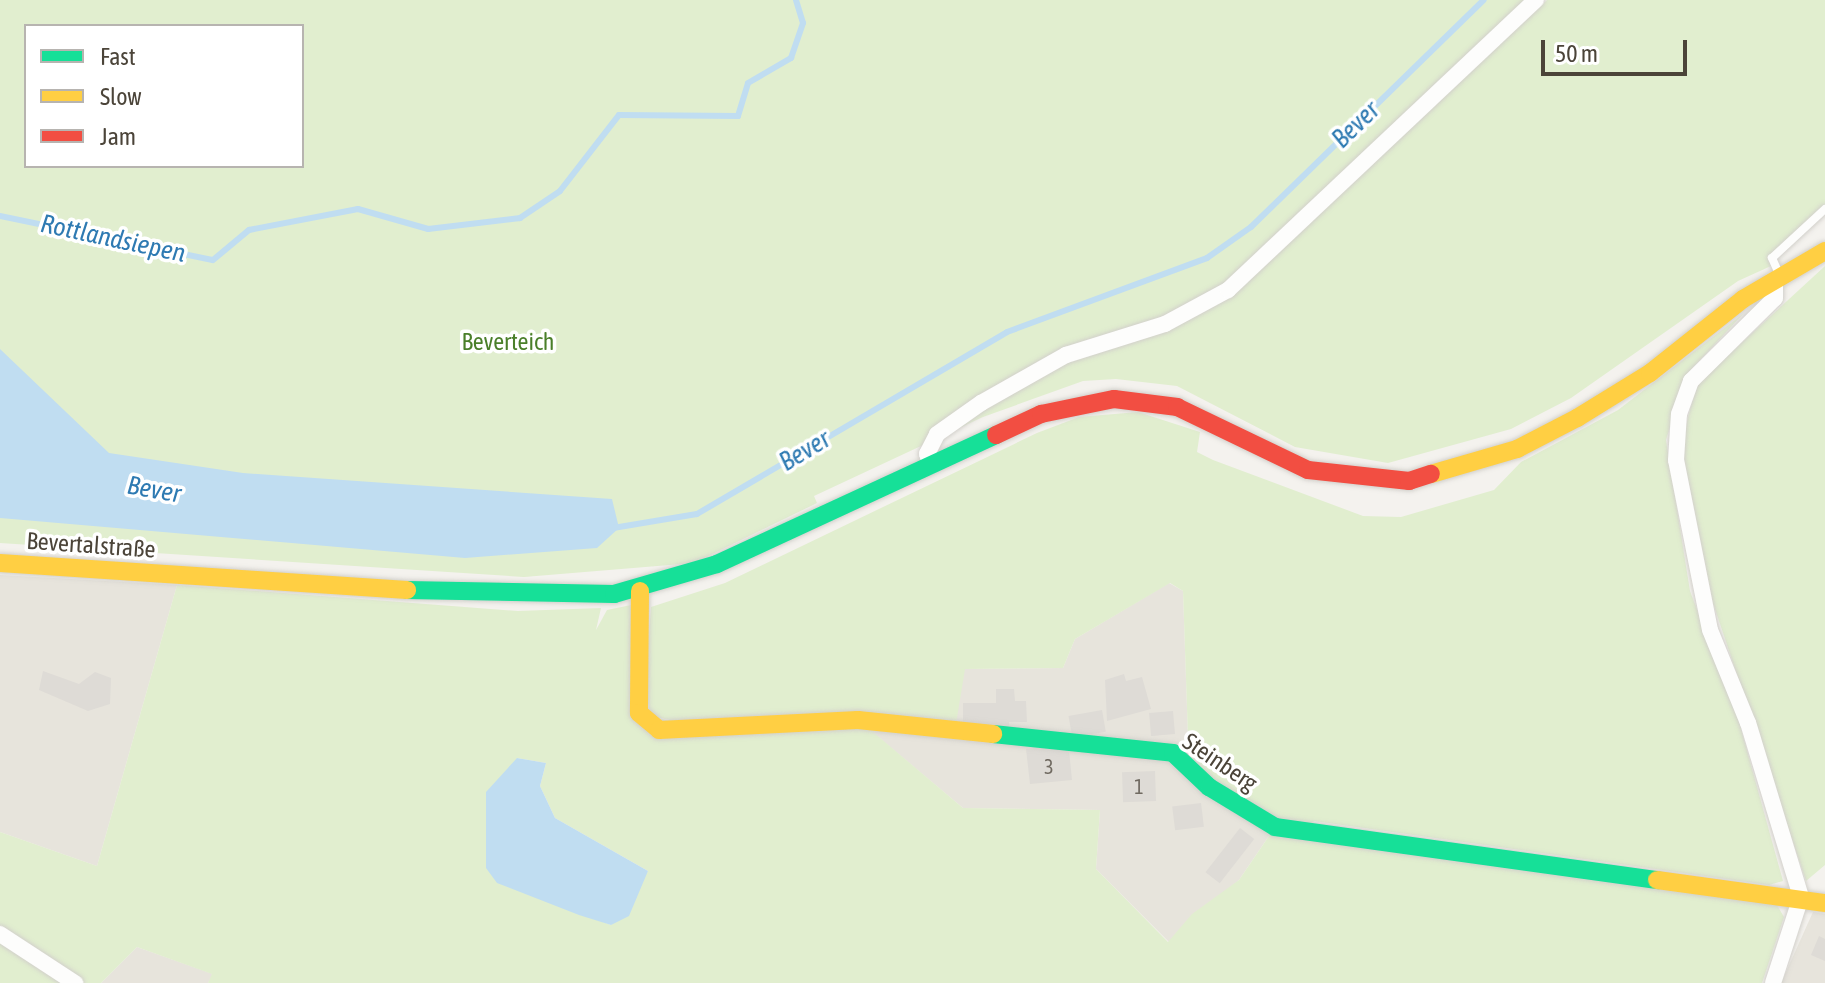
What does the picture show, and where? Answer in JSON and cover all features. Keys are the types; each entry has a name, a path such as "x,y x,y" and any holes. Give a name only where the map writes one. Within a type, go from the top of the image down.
{"street":[{"path":"931,466 927,454 937,434 981,403 1066,355 1165,324 1228,290 1536,0"},
{"name":"Bevertalstraße","path":"0,563 546,598 640,591 727,559 1041,414 1130,398 1177,407 1308,470 1360,481 1433,476 1517,449 1577,418 1825,251"},
{"path":"1773,983 1801,897 1748,723 1710,630 1676,460 1679,414 1691,381 1775,298 1778,280"},
{"name":"Steinberg","path":"640,591 639,713 659,730 858,720 1173,753 1209,787 1275,827 1801,897"},
{"path":"1801,897 1825,903"},
{"path":"0,934 75,983"}],"lane":[{"path":"1778,280 1772,258 1825,209"}],"shaded area":[{"path":"0,575 177,585 97,866 0,832"},
{"path":"1169,583 1183,591 1188,738 1275,827 1239,880 1169,942 1096,869 1100,810 963,808 858,720 964,669 1063,668 1075,639"},
{"path":"1813,912 1825,914 1825,983 1781,983"},
{"path":"137,947 213,974 208,983 101,983"}],"green space":[{"name":"Beverteich","path":"0,0 1536,0 1231,292 1547,0 1825,0 1825,208 1767,257 1771,266 1738,281 1571,398 1511,429 1388,463 1295,447 1177,386 1116,379 1083,381 983,417 814,496 817,503 694,563 524,577 0,543"},
{"path":"1825,266 1825,865 1806,881 1713,603 1681,444 1697,384"},
{"path":"1744,313 1686,375 1666,440 1690,591 1738,718 1783,881 1769,885 1314,821 1306,831 1209,787 1188,738 1183,591 1170,583 1075,639 1063,668 965,669 955,730 860,721 963,808 1100,810 1096,869 1168,942 1192,914 1239,880 1271,833 1777,905 1784,917 1762,983 208,983 212,974 137,947 101,983 0,983 0,832 97,866 177,585 518,611 601,608 596,630 607,610 631,605 634,716 675,721 651,716 645,690 651,607 725,583 1037,433 1079,417 1138,412 1200,432 1197,452 1213,460 1363,516 1401,517 1494,490 1521,462 1618,410","holes":["517,758 546,763 540,786 555,818 648,871 611,925 598,920"]}],"water":[{"path":"0,349 109,453 243,473 612,499 619,528 597,548 465,558 0,518"},
{"path":"517,758 546,763 540,786 555,818 648,871 629,916 611,925 579,915 497,883 486,868 486,792"}],"building":[{"path":"43,671 79,684 95,672 111,678 110,704 88,711 39,690"},
{"path":"1124,674 1126,681 1142,677 1151,709 1107,721 1105,680"},
{"path":"996,689 1014,689 1015,701 1026,701 1027,722 1009,722 1009,732 963,727 963,703 996,703"},
{"path":"1102,710 1106,732 1072,738 1069,716"},
{"path":"1173,711 1175,734 1151,736 1149,713"},
{"path":"1047,747 1069,750 1072,780 1030,784 1026,749"},
{"path":"1155,771 1156,801 1123,802 1122,772"},
{"path":"1201,803 1204,827 1175,830 1172,807"},
{"path":"1240,828 1254,839 1220,883 1206,872"},
{"path":"1819,936 1825,939 1825,961 1811,955"}],"waterway":[{"name":"Rottlandsiepen","path":"0,216 213,260 249,230 358,209 428,229 520,218 560,191 619,115 738,116 748,83 791,58 803,23 796,0"},
{"name":"Bever","path":"613,528 697,514 1007,332 1207,258 1251,227 1484,0"}],"traffic: fast":[{"path":"407,590 614,594 717,564 996,435"},
{"path":"993,734 1173,753 1209,787 1275,827 1657,880"}],"traffic: slow":[{"path":"1431,474 1517,449 1577,418 1650,373 1743,299 1825,251"},
{"path":"0,563 407,590"},
{"path":"640,591 639,713 659,730 858,720 993,734"},
{"path":"1657,880 1825,903"}],"traffic: jam":[{"path":"996,435 1041,414 1114,399 1177,407 1308,470 1409,481 1431,474"}]}
